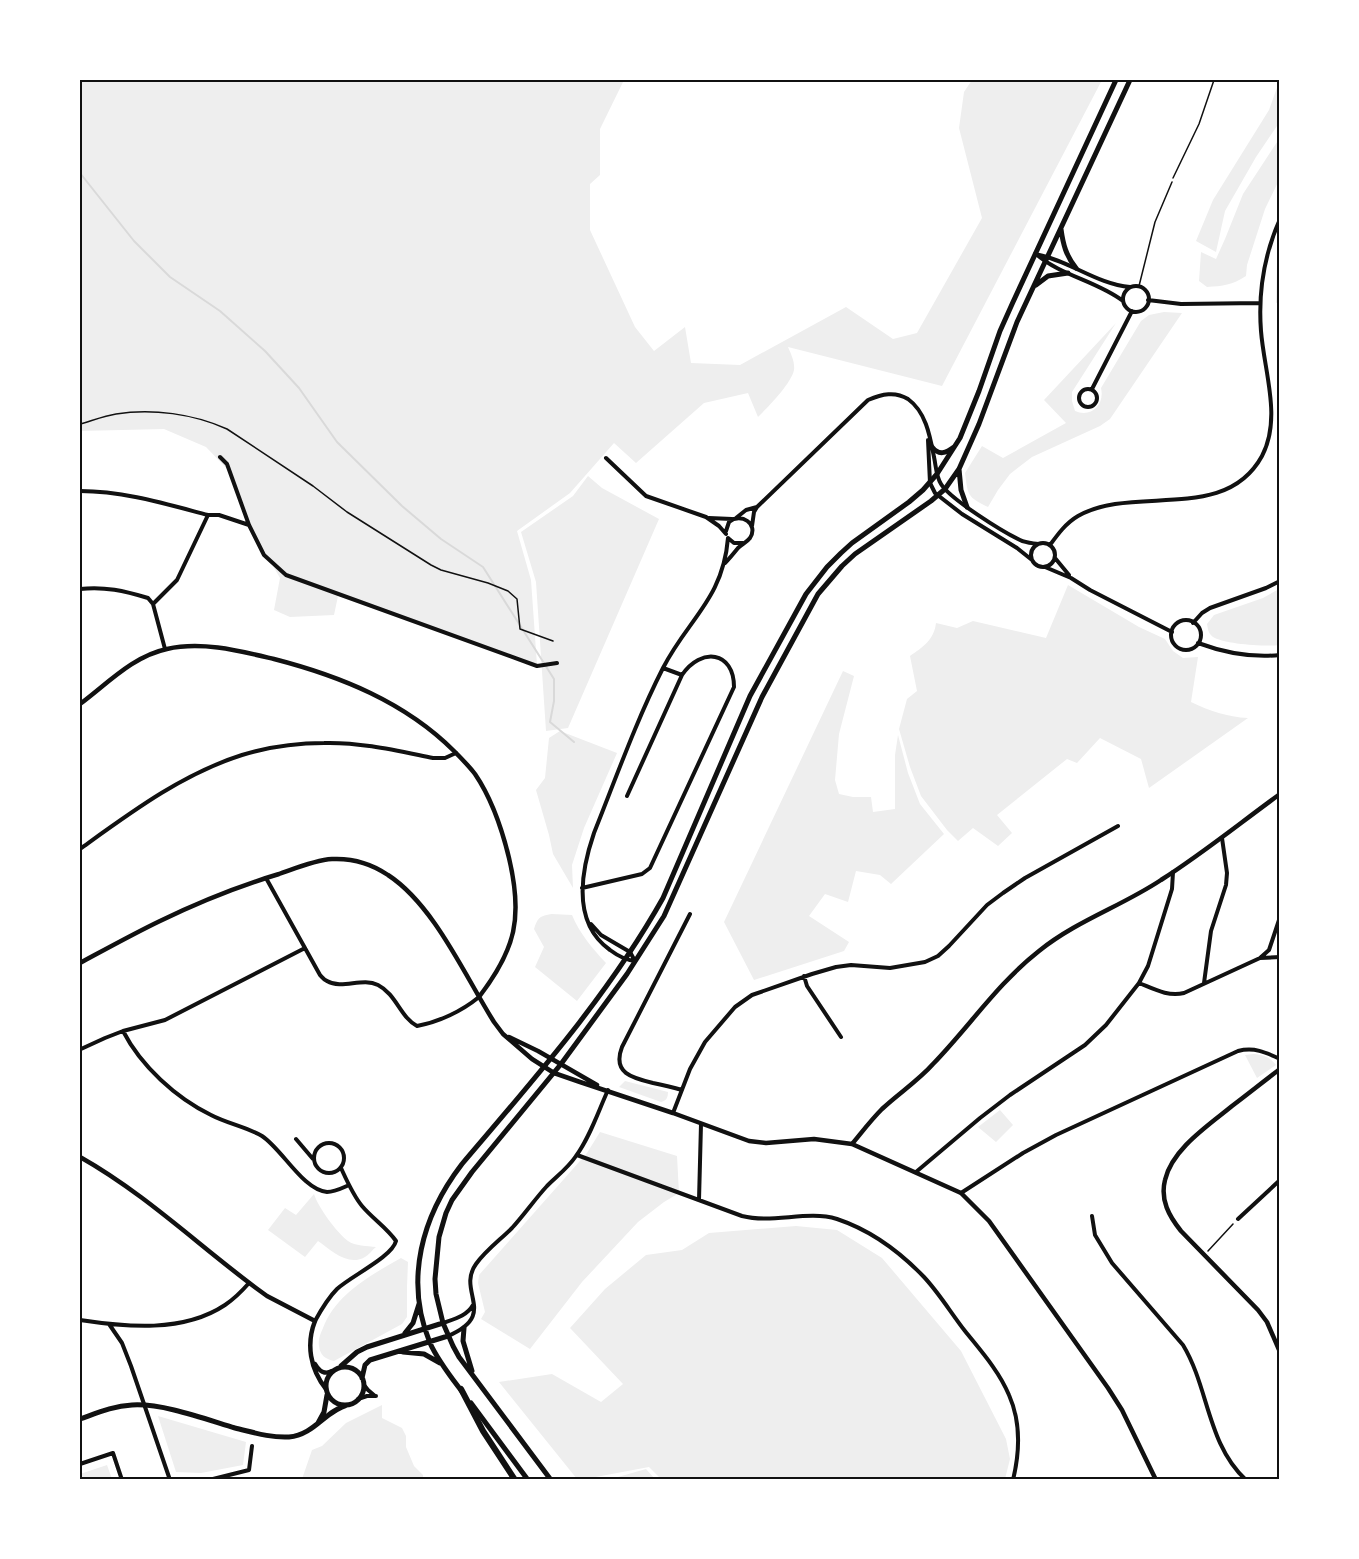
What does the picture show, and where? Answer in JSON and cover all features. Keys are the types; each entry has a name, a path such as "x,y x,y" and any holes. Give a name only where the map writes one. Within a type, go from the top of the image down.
{"highway":[{"path":"461,1389 483,1431 515,1479"}],"main road":[{"path":"528,1479 443,1365 425,1329 419,1303 417,1276 419,1259 441,1194 462,1164 576,1029 625,960 663,898 757,682 812,586 827,567 852,543 909,502 930,483 956,446 972,409 1000,330 1116,80"},
{"path":"551,1479 459,1357 443,1323 436,1294 435,1268 439,1237 449,1205 460,1187 561,1064 635,961 668,908 762,697 818,594 855,554 938,495 959,470 979,424 1010,339 1130,80"},
{"path":"1061,228 1065,250 1076,268"},
{"path":"1032,289 1048,276 1068,273"},
{"path":"932,447 939,453 947,452 956,446"},
{"path":"959,470 961,490 968,507"},
{"path":"401,1336 413,1323 419,1303"},
{"path":"315,1426 324,1412 326,1382 335,1370 357,1352 443,1323"},
{"path":"464,1328 463,1341 474,1378"},
{"path":"362,1378 365,1365 370,1360 448,1336"},
{"path":"396,1352 424,1354 443,1365"},
{"path":"80,1419 110,1408 144,1405 259,1434 274,1437 298,1436 315,1426 334,1410 358,1399 362,1393 364,1385 362,1378 352,1368 342,1367 335,1370"},
{"path":"326,1390 329,1397 337,1403 347,1405"}],"street":[{"path":"1050,545 1068,522 1085,512 1107,506 1211,495 1238,483 1257,465 1268,441 1271,414 1260,303 1264,267 1272,236 1280,219"},
{"path":"1035,254 1076,268 1109,283 1119,286 1138,286 1147,293 1148,300 1143,310 1132,311 1108,290 1068,273 1046,259"},
{"path":"1123,301 1124,293 1130,287"},
{"path":"1148,300 1199,305 1260,303"},
{"path":"1092,390 1132,311"},
{"path":"1087,388 1092,390 1097,396 1096,402 1090,407 1083,406 1078,399 1079,393 1087,388"},
{"path":"723,566 750,537 757,507 861,406 877,396 894,394 909,400 923,416 937,474 945,489 968,507 1021,541 1050,545 1055,558 1071,578"},
{"path":"928,433 930,483 932,490 938,495 962,514 1017,548 1037,566 1071,578 1089,590 1172,632"},
{"path":"220,456 231,472 249,525 264,555 286,575 537,666 557,663"},
{"path":"606,458 646,496 706,517 744,518 752,529"},
{"path":"80,491 96,491 149,500 208,515 219,515 249,525"},
{"path":"635,961 625,960 601,942 587,918 582,888 587,852 653,688 663,668 717,585 723,566 726,526 746,510 757,507"},
{"path":"153,604 177,580 208,515"},
{"path":"706,517 719,526 734,543 743,543"},
{"path":"1032,560 1031,551 1038,544"},
{"path":"1045,567 1055,558"},
{"path":"1194,623 1202,613 1210,608 1280,581"},
{"path":"80,589 95,587 124,591 148,598 153,604 165,649"},
{"path":"1180,622 1194,623 1200,632 1198,643 1189,650 1180,649 1173,643 1172,632 1175,626 1180,622"},
{"path":"1198,643 1235,654 1280,656"},
{"path":"80,704 142,657 165,649 187,646 233,650 296,665 335,678 397,706 422,723 456,753 475,774 496,814 516,895 514,933 504,958 479,997 455,1013 417,1026 410,1022 385,989 376,983 327,982 320,975 266,878"},
{"path":"582,888 642,874 650,868 734,687 732,671 722,660 711,656 703,657 689,665 682,675 627,796"},
{"path":"663,668 682,675"},
{"path":"80,849 144,803 174,785 242,755 269,748 325,743 383,748 433,758 445,758 456,753"},
{"path":"852,1144 882,1109 925,1073 996,991 1037,952 1056,938 1160,881 1195,858 1280,794"},
{"path":"672,1113 690,1069 705,1042 735,1007 752,995 836,967 851,965 890,968 925,962 938,956 987,905 1003,893 1025,878 1118,826"},
{"path":"1203,983 1211,932 1226,885 1227,873 1222,837"},
{"path":"80,963 159,921 246,884 330,859 368,864 389,875 423,907 503,1034 520,1050 554,1073 749,1141 766,1143 813,1139 852,1144 961,1193 989,1221 1108,1388 1122,1410 1156,1479"},
{"path":"916,1172 980,1118 1085,1045 1106,1025 1139,983 1148,966 1172,889 1173,872"},
{"path":"682,1090 636,1079 626,1073 619,1062 622,1047 690,914"},
{"path":"1139,983 1176,995 1260,958 1269,950 1280,917"},
{"path":"587,918 601,935 630,952 635,961"},
{"path":"81,1049 123,1031 165,1020 305,948"},
{"path":"1260,958 1280,957"},
{"path":"804,976 807,986 842,1037"},
{"path":"123,1031 130,1045 143,1061 192,1105 261,1136 288,1161 302,1179 325,1192 349,1185"},
{"path":"503,1034 606,1090"},
{"path":"961,1193 1023,1153 1056,1135 1238,1051 1257,1049 1280,1059"},
{"path":"1280,1069 1192,1139 1171,1166 1165,1179 1164,1192 1165,1206 1180,1231 1258,1310 1267,1322 1280,1352"},
{"path":"448,1336 464,1328 472,1318 475,1308 471,1275 478,1261 577,1155 606,1090"},
{"path":"699,1200 701,1124"},
{"path":"296,1139 316,1166 324,1173 331,1173 341,1168 345,1159 338,1145 333,1143 318,1147 314,1161"},
{"path":"577,1155 749,1218 810,1216 835,1218 880,1240 925,1278 993,1367 1009,1395 1019,1439 1013,1479"},
{"path":"80,1157 155,1207 267,1296 315,1321"},
{"path":"326,1390 316,1375 311,1356 311,1337 315,1321 336,1290 389,1253 396,1241 362,1206 341,1168"},
{"path":"1238,1219 1280,1180"},
{"path":"1092,1216 1095,1235 1112,1263 1183,1345 1200,1380 1212,1427 1228,1460 1246,1479"},
{"path":"80,1320 137,1326 187,1322 224,1306 249,1283"},
{"path":"443,1323 468,1312 474,1302"},
{"path":"108,1324 122,1343 170,1479"},
{"path":"311,1356 322,1372 329,1373 335,1370"},
{"path":"358,1399 376,1396 364,1385"},
{"path":"209,1479 249,1470 252,1446"},
{"path":"80,1464 113,1453 122,1479"}],"lane":[{"path":"1138,286 1155,222 1172,182"}],"path":[{"path":"1172,182 1199,124 1214,80"},
{"path":"80,424 114,414 146,411 186,416 227,429 313,486 346,512 430,565 508,591 517,599 520,629 553,641"},
{"path":"1204,1255 1238,1219"}],"shaded area":[{"path":"80,80 624,80 600,129 600,175 590,184 590,230 635,327 654,351 685,327 691,363 740,365 846,307 893,339 917,333 982,218 959,128 964,92 972,80 1102,80 942,386 788,347 794,364 792,376 779,395 758,417 748,393 704,403 636,463 614,443 570,493 517,531 531,580 537,665 338,596 334,615 290,617 274,610 280,578 239,501 229,471 206,447 164,429 80,431"},
{"path":"1279,82 1279,123 1256,157 1225,211 1216,252 1196,241 1213,200 1269,110"},
{"path":"1279,139 1279,180 1265,209 1247,265 1246,276 1227,284 1207,287 1199,281 1201,252 1216,259 1243,194"},
{"path":"1279,253 1279,302 1276,303 1277,261"},
{"path":"1164,312 1182,313 1110,419 1100,426 1032,457 1010,474 988,507 972,498 968,491 965,473 982,446 1003,458 1066,423 1044,400 1116,323 1072,392 1075,411 1086,413 1096,408 1101,400 1101,388 1141,321 1149,315"},
{"path":"588,476 602,488 659,519 568,728 546,731 536,582 521,532 573,496"},
{"path":"1068,585 1139,627 1165,639 1173,651 1183,658 1198,657 1191,702 1219,713 1248,718 1149,788 1141,759 1100,738 1077,763 1067,759 997,815 1012,833 998,846 973,828 958,841 921,796 899,729 907,699 917,691 910,656 930,639 936,623 957,628 973,621 1046,638"},
{"path":"1279,589 1279,645 1235,643 1213,637 1208,631 1207,624 1214,615 1263,598"},
{"path":"843,671 854,676 839,734 835,780 839,794 871,797 873,812 895,809 895,755 898,735 908,773 920,804 944,834 891,884 880,875 856,871 848,902 825,894 809,916 849,942 844,951 754,980 724,922"},
{"path":"560,731 617,753 584,828 572,865 573,888 553,854 536,790 545,778 549,738"},
{"path":"552,914 572,915 587,940 606,963 577,1001 535,967 544,947 534,929 540,918"},
{"path":"1254,1054 1266,1057 1276,1065 1257,1078 1245,1055"},
{"path":"625,1081 668,1092 667,1098 661,1102 619,1087"},
{"path":"1000,1110 1013,1125 996,1142 978,1127"},
{"path":"600,1132 677,1156 679,1193 638,1222 582,1282 530,1349 481,1319 485,1312 478,1283 479,1275 587,1153"},
{"path":"314,1194 333,1226 348,1241 361,1246 376,1247 365,1257 352,1260 334,1253 318,1241 305,1257 268,1230 285,1208 296,1215"},
{"path":"796,1226 837,1230 882,1258 961,1351 1006,1439 1010,1459 1005,1479 662,1480 649,1467 577,1479 499,1382 552,1374 601,1402 623,1384 570,1328 605,1289 646,1255 682,1250 709,1233"},
{"path":"401,1258 408,1262 407,1317 402,1324 334,1361 326,1358 320,1352 319,1339 336,1305 345,1295 378,1271"},
{"path":"382,1405 382,1418 402,1428 406,1436 406,1447 414,1466 423,1475 423,1479 302,1479 312,1450 322,1446 346,1423"},
{"path":"158,1416 246,1442 243,1465 201,1473 176,1472"},
{"path":"107,1465 112,1479 80,1479 80,1474"},
{"path":"646,1469 655,1479 611,1479"}],"waterway":[{"path":"80,173 134,241 170,277 220,311 265,351 299,388 337,442 402,506 441,539 483,567 554,679 554,701 550,722 574,742"}]}
